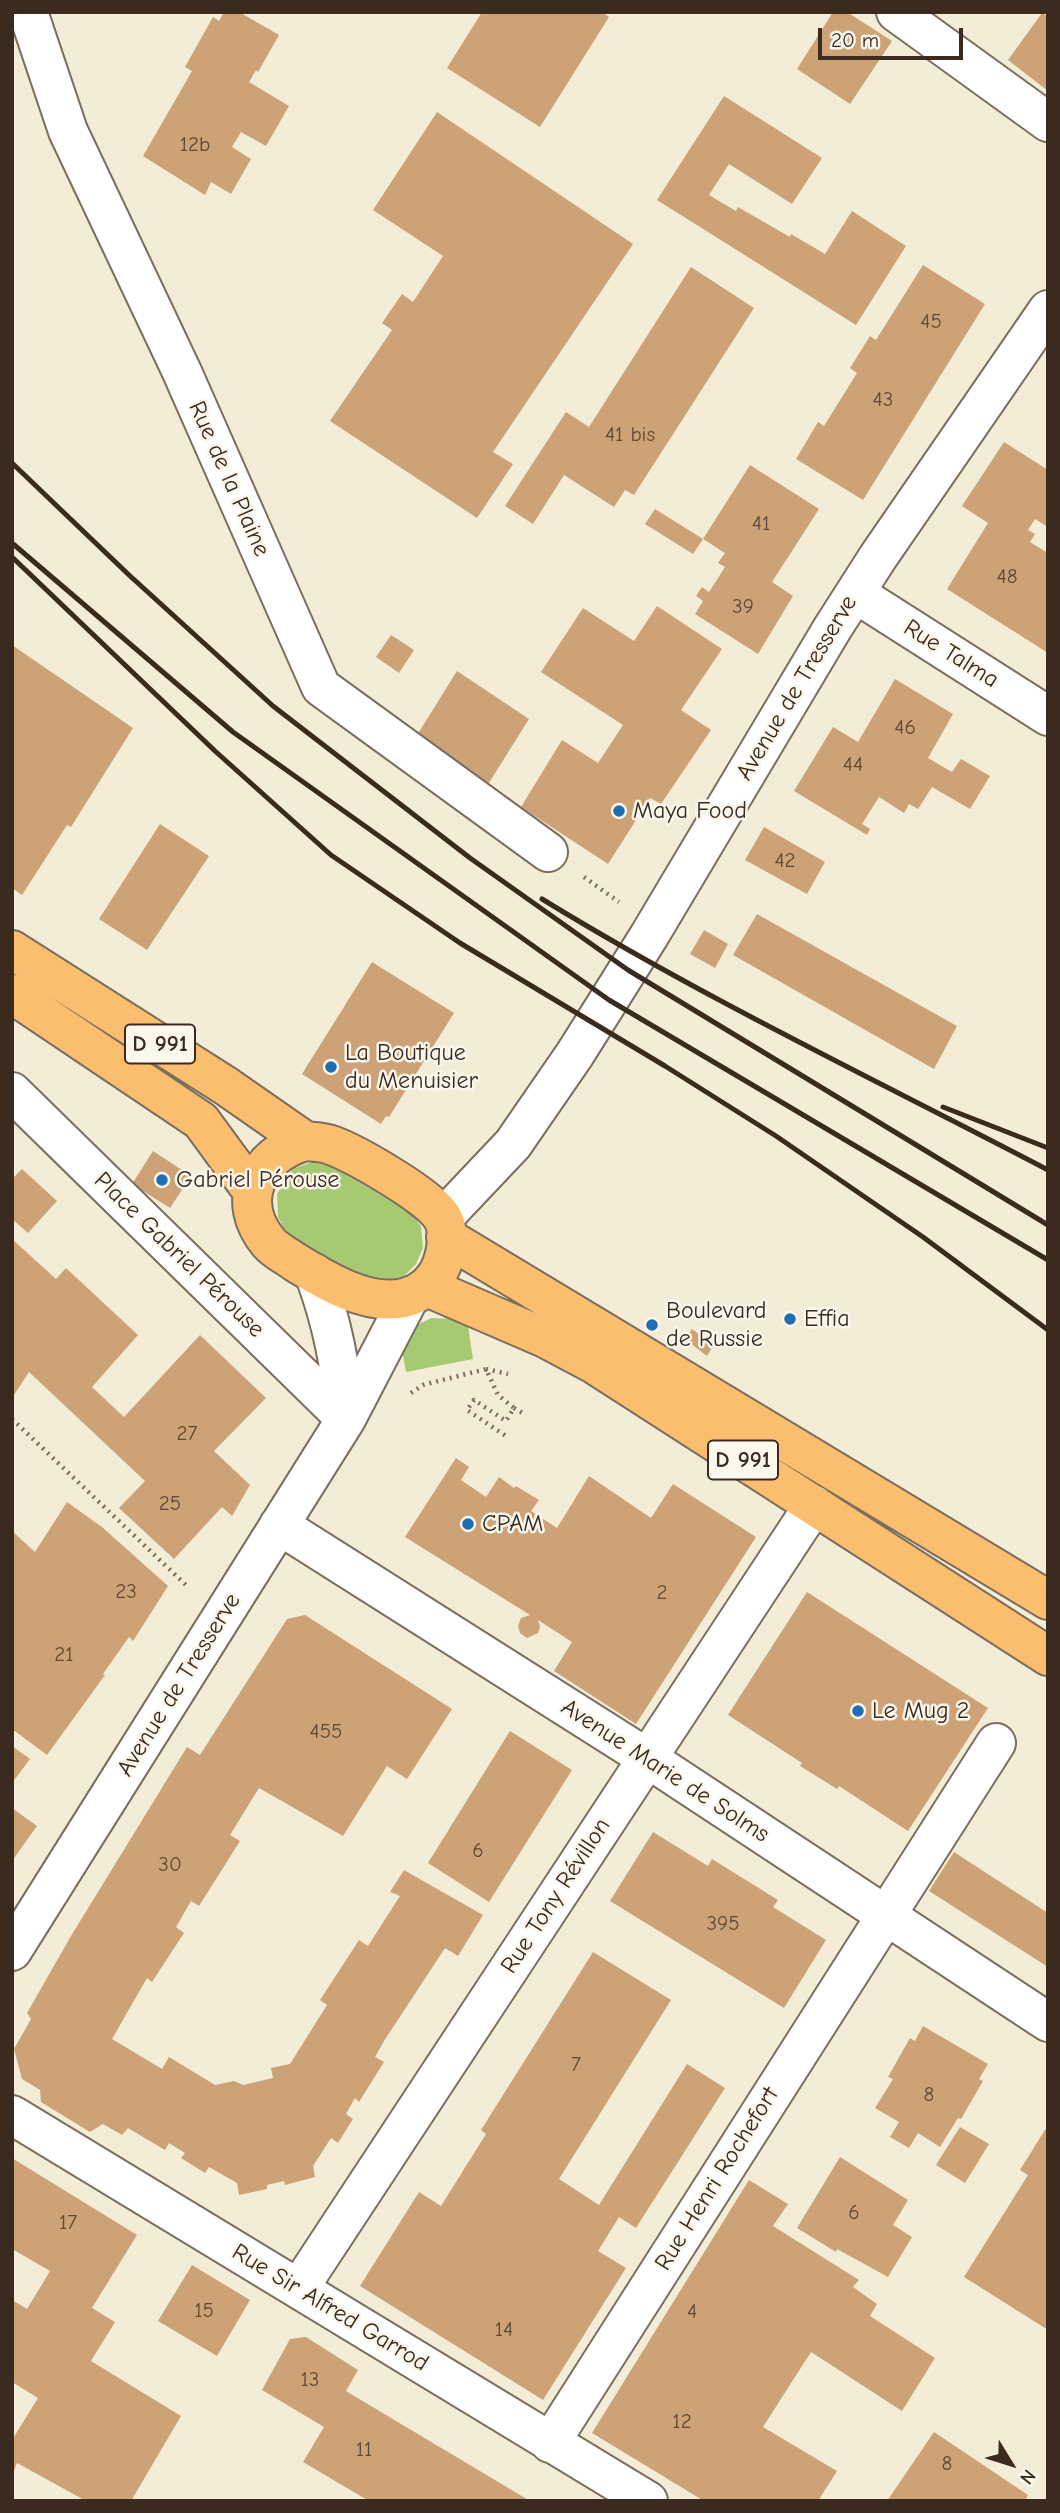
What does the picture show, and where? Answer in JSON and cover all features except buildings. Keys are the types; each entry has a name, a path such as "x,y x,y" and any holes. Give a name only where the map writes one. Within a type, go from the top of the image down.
{"main road":[{"name":"D 991","path":"12,950 226,1086 305,1141"},
{"name":"D 991","path":"12,994 201,1121 253,1192"},
{"path":"305,1141 330,1144 417,1193 445,1227 446,1255 439,1272 419,1292 391,1300 372,1298 314,1273 271,1245 260,1229 253,1211 253,1192 259,1173 271,1158 286,1146 305,1141"},
{"name":"D 991","path":"445,1227 1048,1601"},
{"name":"D 991","path":"419,1292 545,1338 594,1364 1047,1656"}],"street":[{"name":"Rue de la Plaine","path":"28,12 68,131 182,372 321,687 548,852"},
{"path":"896,12 1048,122"},
{"name":"Avenue de Tresserve","path":"445,1227 513,1144 575,1054 855,593 1048,310"},
{"name":"Rue Talma","path":"855,593 1048,716"},
{"name":"Place Gabriel Pérouse","path":"12,1092 346,1419"},
{"path":"314,1273 329,1313 340,1366 346,1419"},
{"name":"Avenue de Tresserve","path":"12,1951 346,1419 419,1292"},
{"name":"Rue Tony Révillon","path":"299,2288 814,1505"},
{"name":"Avenue Marie de Solms","path":"279,1525 647,1758 1048,2022"},
{"name":"Rue Henri Rochefort","path":"550,2442 996,1743"},
{"name":"Rue Sir Alfred Garrod","path":"12,2115 648,2501"}],"path":[{"path":"548,852 654,927"},
{"path":"346,1419 380,1413 423,1385 486,1369 498,1395 526,1415"},
{"path":"509,1438 467,1410 474,1400 506,1421 514,1408"},
{"path":"12,1419 220,1618"}],"green space":[{"path":"311,1162 330,1162 400,1200 421,1226 423,1248 416,1264 404,1276 384,1281 350,1270 302,1245 285,1230 278,1217 277,1194 293,1169"},
{"path":"431,1318 458,1319 468,1326 473,1359 406,1372 400,1338 407,1330"}],"railway":[{"path":"12,463 129,575 273,706 470,858 628,970 1048,1225"},
{"path":"12,543 233,732 609,1000 1048,1260"},
{"path":"12,557 215,751 331,855 460,943 776,1136 923,1237 1048,1330"},
{"path":"542,899 666,971 792,1039 1048,1170"},
{"path":"943,1107 1048,1148"}],"place":[{"name":"Maya Food","path":"619,811"},
{"name":"La Boutique du Menuisier","path":"331,1067"},
{"name":"Gabriel Pérouse","path":"162,1180"},
{"name":"Effia","path":"790,1319"},
{"name":"Boulevard de Russie","path":"652,1325"},
{"name":"CPAM","path":"468,1524"},
{"name":"Le Mug 2","path":"858,1711"}]}
